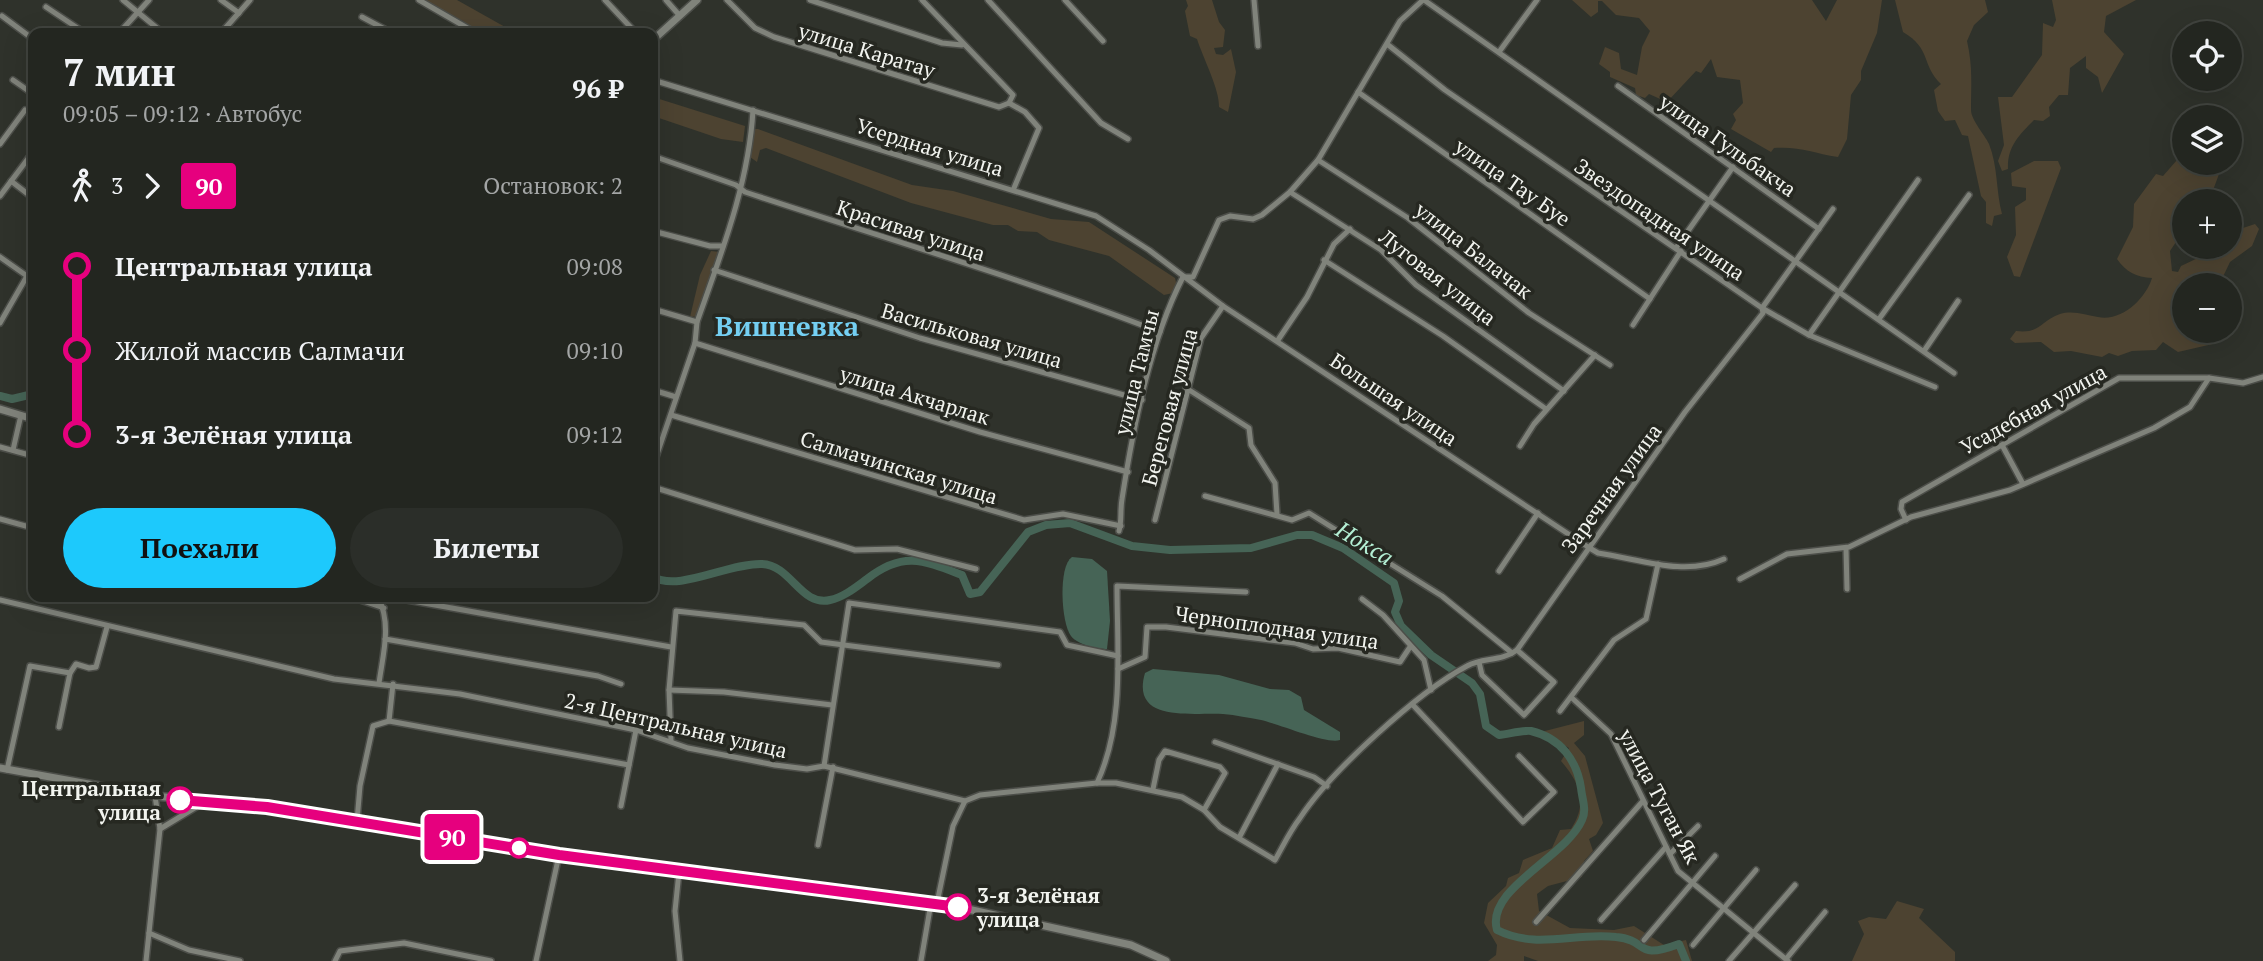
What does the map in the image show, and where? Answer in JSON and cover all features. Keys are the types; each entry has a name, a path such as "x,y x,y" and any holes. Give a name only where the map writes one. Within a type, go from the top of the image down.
{"street":[{"path":"123,0 138,9 158,28"},
{"path":"124,28 138,9 149,0"},
{"path":"221,0 239,13"},
{"path":"225,28 250,0"},
{"path":"419,0 467,28"},
{"path":"605,0 631,28"},
{"path":"666,0 680,16"},
{"path":"658,36 697,0"},
{"name":"улица Каратау","path":"727,0 755,28 774,37 999,107 1009,103"},
{"path":"810,0 942,43 962,46"},
{"path":"922,0 962,46 1013,95 1009,103 1025,112 1039,128 1014,188"},
{"path":"988,0 1101,123 1128,139"},
{"path":"1065,0 1103,41"},
{"path":"1254,0 1258,46"},
{"path":"1424,0 1712,200 1954,373"},
{"name":"улица Тамчы","path":"1120,528 1142,400 1160,332 1183,277 1193,277 1219,220 1230,216 1253,219 1262,215 1290,192 1318,160 1400,21 1424,0"},
{"path":"1499,52 1537,0"},
{"path":"46,7 78,28"},
{"path":"2,16 28,35"},
{"path":"362,16 383,28"},
{"name":"Звездопадная улица","path":"1387,44 1454,96 1762,308 1809,335 1935,387"},
{"path":"13,80 28,90"},
{"name":"Усердная улица","path":"658,82 1014,188 1096,216 1149,250 1183,277"},
{"name":"улица Гульбакча","path":"1618,86 1819,229"},
{"name":"улица Тау Буе","path":"1358,92 1637,287 1650,299"},
{"path":"0,144 25,110"},
{"path":"658,452 695,343 697,322 741,189 753,110"},
{"name":"Красивая улица","path":"658,158 900,245 1055,291 1160,332"},
{"path":"0,196 28,159"},
{"name":"улица Балачак","path":"1318,160 1408,218 1530,313 1610,365"},
{"path":"1633,325 1733,167"},
{"path":"1809,335 1917,180"},
{"path":"12,181 28,194"},
{"name":"Луговая улица","path":"1290,192 1381,250 1416,285 1564,391"},
{"path":"1879,319 1969,195"},
{"name":"Заречная улица","path":"1515,651 1685,412 1763,313 1762,308 1833,209"},
{"path":"1278,340 1307,297 1334,244 1350,229"},
{"path":"658,233 710,246 723,246"},
{"path":"0,257 28,275"},
{"name":"Луговая улица","path":"1325,260 1443,336 1546,409"},
{"name":"Васильковая улица","path":"714,270 920,338 1142,400"},
{"name":"Большая улица","path":"1183,277 1598,553 1686,568 1708,566 1724,559"},
{"path":"0,323 28,281"},
{"path":"1924,351 1958,301"},
{"name":"Береговая улица","path":"1155,520 1186,388 1204,329 1223,306"},
{"path":"658,310 697,322"},
{"name":"улица Акчарлак","path":"695,343 980,432 1128,472"},
{"path":"1520,446 1546,409 1595,355"},
{"name":"Усадебная улица","path":"1906,520 1900,509 1902,502 2119,378 2209,378 2243,383 2263,377"},
{"path":"1740,579 1787,554 1846,548 1906,520 2023,484 2173,419 2190,407 2209,378"},
{"path":"1186,388 1248,428 1251,445 1275,483 1277,514"},
{"path":"658,392 676,397"},
{"path":"0,409 28,417"},
{"path":"13,450 21,415"},
{"name":"Салмачинская улица","path":"671,415 1024,520 1063,513 1120,528"},
{"path":"2001,445 2023,484"},
{"path":"0,447 28,454"},
{"path":"658,488 855,550 897,549 976,569"},
{"path":"1205,496 1292,520 1309,513 1442,596 1515,651 1554,682 1524,715 1482,675 1479,662 1501,659 1515,651"},
{"path":"1499,571 1538,513"},
{"path":"0,519 28,527"},
{"path":"1846,548 1847,589"},
{"path":"1560,711 1614,640 1646,619 1658,564"},
{"path":"1097,783 1110,751 1118,669 1117,586 1246,592"},
{"path":"1362,599 1383,615 1428,666 1434,688"},
{"name":"2-я Центральная улица","path":"0,600 334,679 393,684 636,730 688,748 775,765 807,769 833,767 965,801 980,795 1097,783 1153,789 1182,797 1204,810 1220,827 1240,836 1275,860 1300,816 1327,786 1412,704 1469,664 1479,662"},
{"path":"366,602 384,608"},
{"path":"379,683 385,639 384,608 381,602"},
{"path":"418,602 671,648"},
{"path":"824,766 849,604 1060,632 1067,645 1118,656"},
{"path":"671,741 668,690 676,611 804,625 821,642 998,665"},
{"name":"Черноплодная улица","path":"1118,669 1145,657 1147,628 1166,626 1295,643 1313,649 1338,648 1400,662 1410,646"},
{"path":"59,727 70,673 76,664 96,667 107,627"},
{"path":"385,639 598,676 621,684"},
{"path":"70,673 30,666 4,769 155,796 357,821 559,855 934,903 1131,945 1158,955 1166,961"},
{"path":"389,721 393,684"},
{"path":"668,690 724,692 832,705"},
{"name":"улица Туган Як","path":"1571,697 1611,734 1678,871 1787,960"},
{"path":"1412,704 1523,822 1554,792 1518,756"},
{"path":"357,821 360,786 373,726 389,721 629,765"},
{"path":"621,806 636,730"},
{"path":"1215,742 1314,777 1327,786"},
{"path":"1153,789 1159,760 1165,751 1220,767 1225,773 1204,810"},
{"path":"1240,836 1278,764"},
{"path":"818,845 833,767"},
{"path":"146,961 160,830 155,796"},
{"path":"160,830 206,801"},
{"path":"921,961 953,826 965,801"},
{"path":"1536,922 1643,802"},
{"path":"1670,854 1698,826"},
{"path":"1601,920 1666,846"},
{"path":"536,961 559,855"},
{"path":"1644,940 1715,856"},
{"path":"1693,945 1756,870"},
{"path":"679,872 676,911 680,961"},
{"path":"1729,961 1795,885"},
{"path":"1787,960 1825,912"},
{"path":"149,933 190,950 240,961"},
{"path":"335,961 340,951 404,943 491,961"}],"shaded area":[{"path":"423,0 457,0 507,28 472,28"},
{"path":"1186,0 1212,0 1219,22 1225,30 1223,47 1214,48 1216,54 1223,55 1231,49 1236,72 1228,112 1219,107 1214,83 1197,39 1190,36 1185,11 1188,6"},
{"path":"1572,0 1812,0 1826,21 1837,0 1882,0 1877,33 1861,71 1861,80 1851,95 1847,139 1838,157 1791,148 1774,148 1771,152 1731,129 1736,120 1733,114 1743,103 1740,80 1717,77 1711,59 1701,73 1696,71 1667,102 1649,94 1645,98 1636,95 1635,88 1610,77 1610,72 1599,64 1605,47 1619,53 1621,69 1637,75 1642,47 1650,31 1639,18 1616,15 1602,1 1598,1 1598,12 1591,17"},
{"path":"1895,0 1985,0 1988,12 1974,25 1967,41 1971,68 1971,110 1992,152 2002,214 1994,216 1992,226 1986,223 1986,202 1981,196 1968,136 1962,135 1955,120 1945,121 1938,111 1934,90 1941,84 1918,45 1903,32"},
{"path":"2052,0 2136,0 2106,16 2104,32 2124,54 2102,93 2098,77 2086,68 2086,56 2070,68 2068,95 2059,95 2049,107 2050,116 2043,121 2034,120 2023,131 2012,148 2008,169 2002,171 1998,161 2004,145 1998,97 2012,97 2042,55 2043,23 2053,27 2056,20"},
{"path":"658,99 745,126 743,142 721,139 658,118"},
{"path":"751,129 758,129 912,185 953,191 1051,219 1089,222 1175,278 1177,287 1173,293 1164,295 1109,256 1049,240 1037,232 1018,231 1008,225 993,225 911,203 766,148 760,150 757,162 750,157"},
{"path":"2034,161 2058,161 2061,168 2020,277 2014,276 2007,257 2016,235 2015,207 2026,200 2026,188 2012,186 2011,173"},
{"path":"2172,166 2172,175 2219,175 2213,189 2172,189 2170,251 2172,271 2178,272 2181,266 2196,259 2234,259 2225,273 2172,273 2172,343 2217,343 2178,352 2163,342 2156,350 2132,351 2118,356 2109,353 2102,357 2071,351 2054,352 2041,342 2015,343 2010,339 2016,331 2031,331 2060,314 2075,313 2107,318 2124,312 2139,300 2152,278 2132,273 2117,259 2133,227 2134,204 2156,174 2163,176"},
{"path":"2255,224 2259,229 2252,246 2242,253 2242,228"},
{"path":"711,251 720,252 702,316 690,317 700,275"},
{"path":"1072,557 1092,559 1107,571 1110,621 1107,649 1078,642 1068,629 1063,608 1063,583 1068,562"},
{"path":"1153,669 1219,675 1270,689 1289,690 1301,697 1304,710 1340,732 1340,740 1325,740 1269,722 1242,717 1182,714 1155,708 1147,701 1143,689 1145,673"},
{"path":"1584,721 1584,735 1574,743 1585,756 1603,823 1596,835 1589,839 1593,851 1584,861 1582,877 1548,886 1537,894 1539,911 1570,928 1614,930 1634,926 1664,945 1686,940 1692,961 1538,961 1524,956 1524,961 1488,961 1496,955 1497,945 1484,923 1488,903 1506,886 1508,878 1519,873 1523,860 1552,848 1560,830 1571,829 1579,810 1580,793 1573,777 1561,761 1569,748 1541,732"},
{"path":"1897,901 1924,909 1919,918 1955,952 1955,961 1852,961 1864,934 1858,921 1869,917 1886,919"}],"waterway":[{"name":"Нокса","path":"0,396 12,399 28,395"},
{"name":"Нокса","path":"658,579 676,581 762,564 781,571 803,592 820,601 835,599 845,594 892,564 913,561 936,565 962,575 970,594 980,592 1028,532 1046,525 1070,523 1132,546 1170,550 1251,548 1297,535 1312,535 1343,548 1394,583 1399,601 1395,612 1401,626 1431,655 1472,683 1480,694 1486,726 1499,735 1527,731 1542,734 1566,752 1576,769 1584,804 1582,820 1573,834 1514,887 1503,901 1497,915 1497,930 1512,936 1541,940 1616,937 1627,939 1648,950 1679,944 1686,961"}],"bus line":[{"name":"90","path":"180,800 267,807 559,855 958,907"}],"place":[{"name":"Центральная улица","path":"180,800"},
{"name":"3-я Зелёная улица","path":"958,907"}],"district":[{"name":"Вишневка","path":"787,325"}]}
